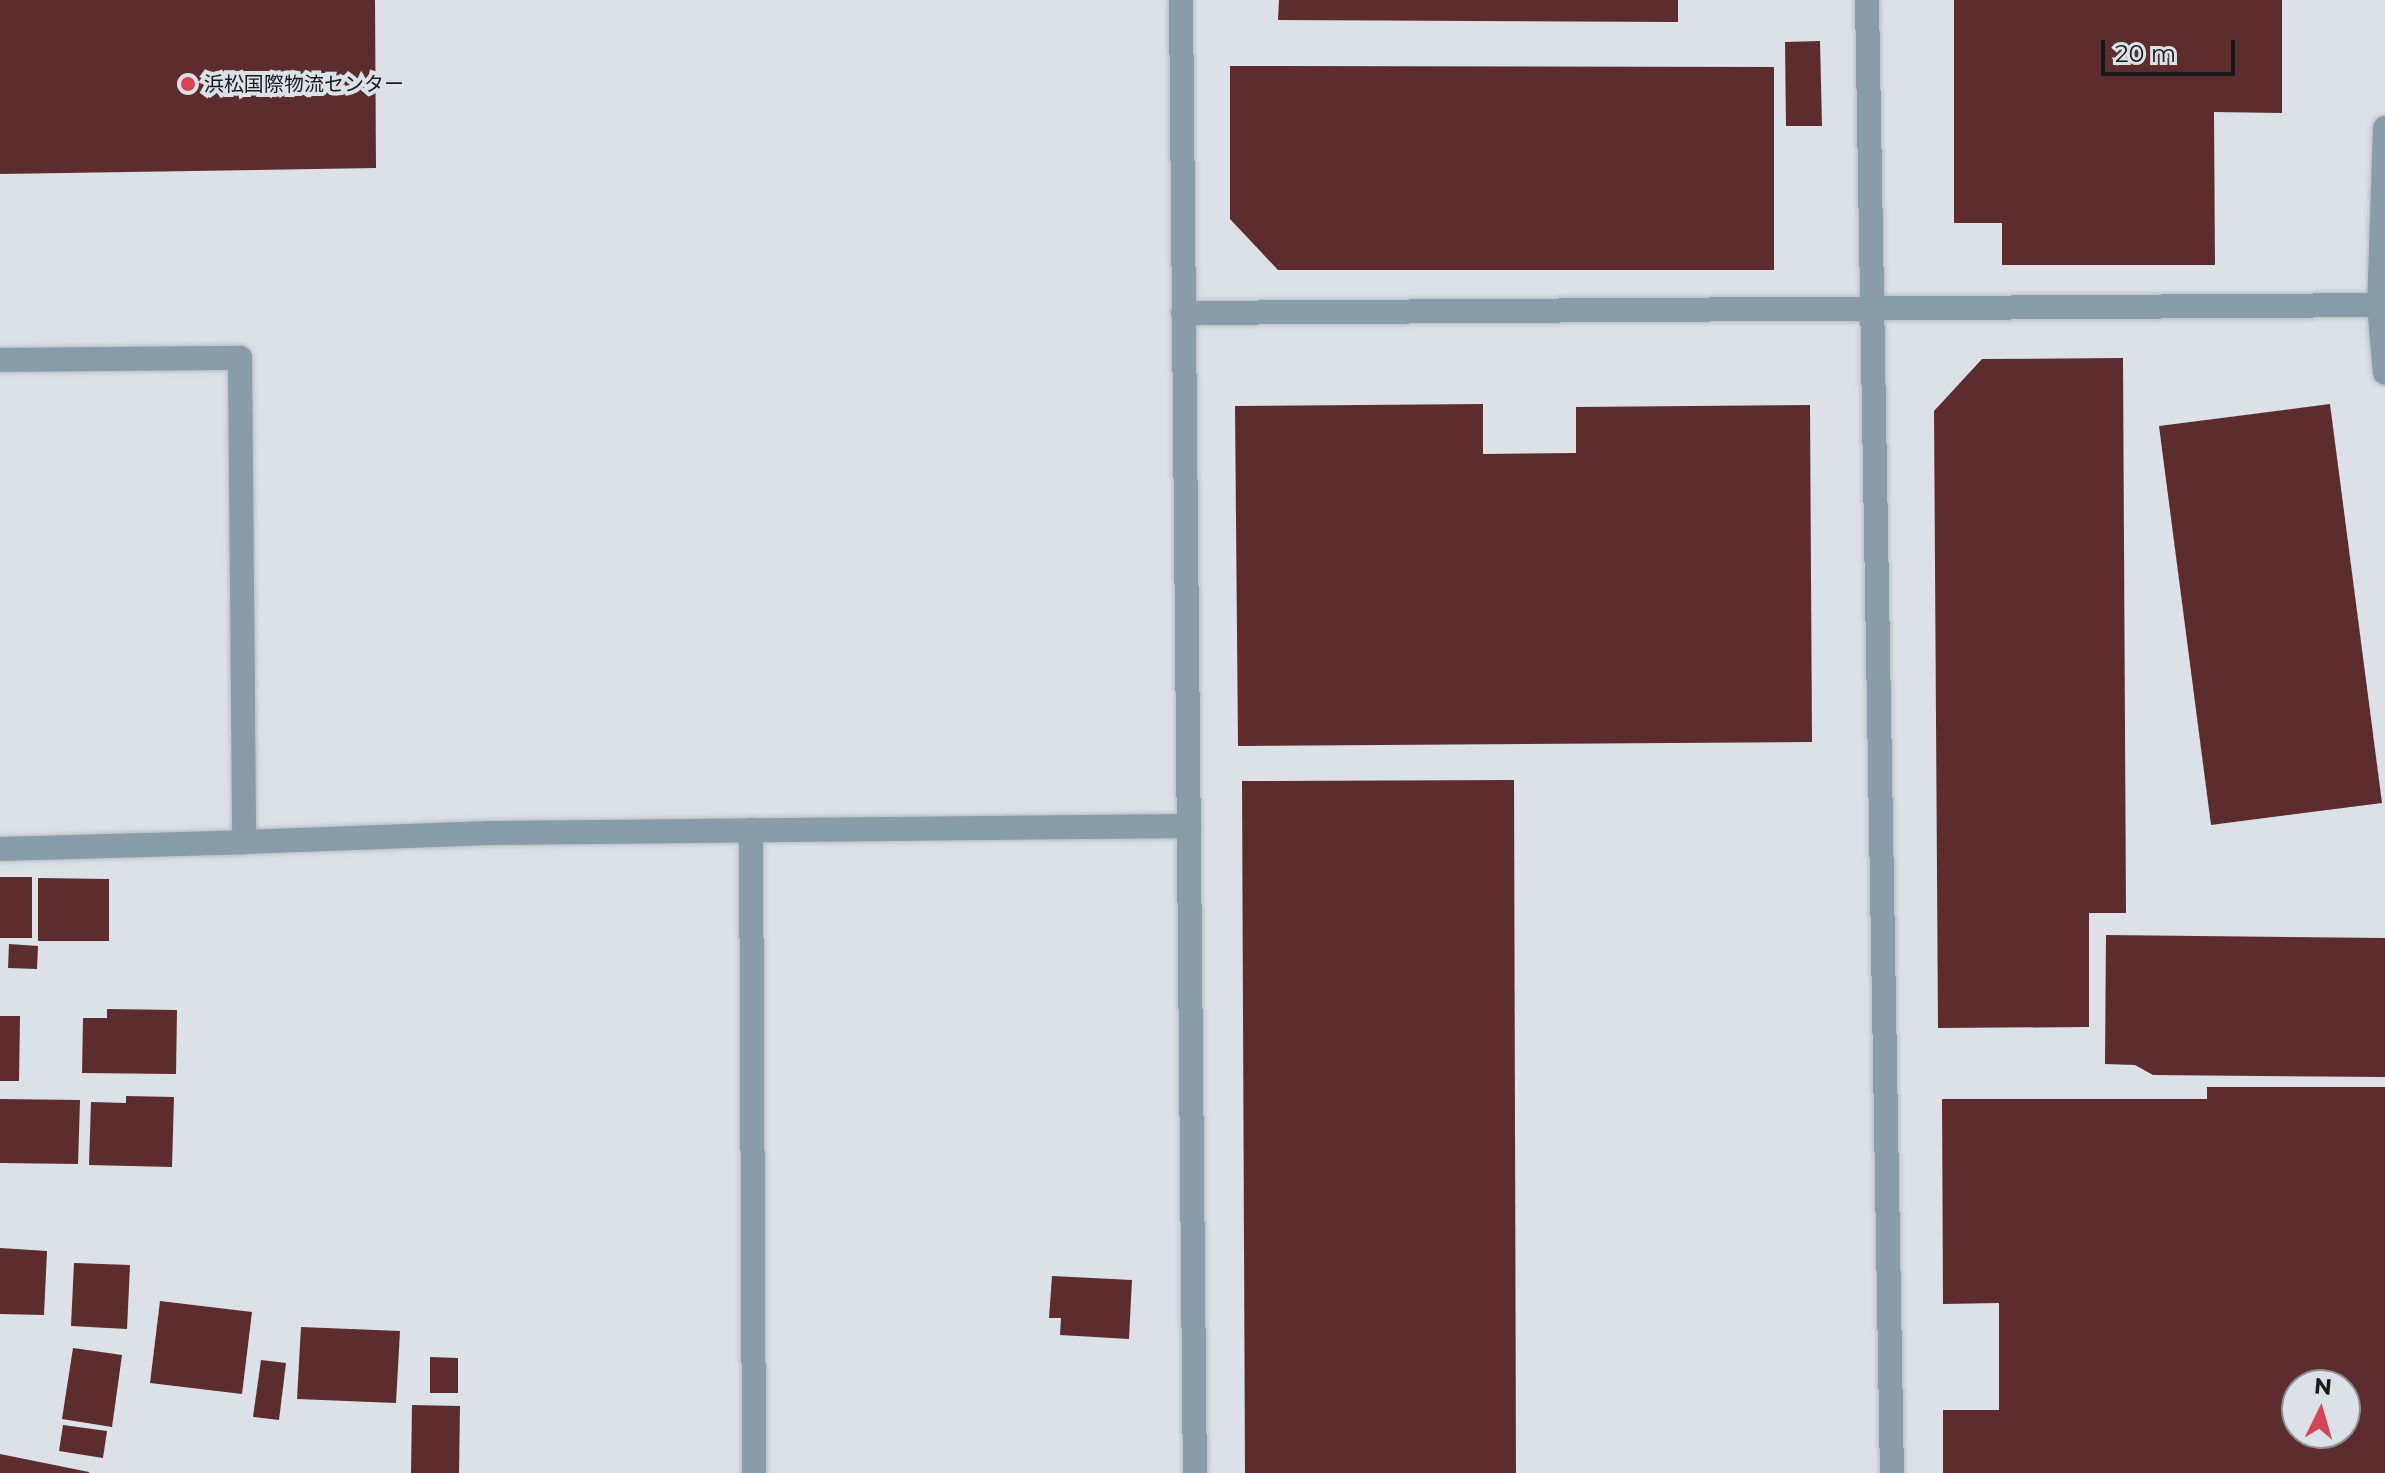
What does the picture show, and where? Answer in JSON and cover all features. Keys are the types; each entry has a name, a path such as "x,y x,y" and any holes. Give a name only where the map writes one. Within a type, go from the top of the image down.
{"street":[{"path":"1181,0 1195,1473"},
{"path":"1867,0 1892,1473"},
{"path":"2385,128 2379,305 2385,373"},
{"path":"1183,313 1872,311 2379,305"},
{"path":"0,360 240,358 244,842"},
{"path":"0,849 751,830 1189,826"},
{"path":"751,830 754,1473"}],"building":[{"name":"浜松国際物流センター","path":"0,0 375,0 376,168 0,174"},
{"path":"1279,0 1678,0 1678,22 1278,20"},
{"path":"1954,0 2282,0 2282,113 2214,112 2215,265 2002,265 2002,223 1954,223"},
{"path":"1820,41 1822,126 1786,126 1785,42"},
{"path":"1230,66 1774,67 1774,270 1278,270 1230,219"},
{"path":"2123,358 2126,913 2089,913 2089,1027 1938,1028 1934,411 1982,359"},
{"path":"1483,404 1483,454 1576,453 1576,407 1810,405 1812,742 1238,746 1235,406"},
{"path":"2330,404 2382,803 2211,825 2159,426"},
{"path":"1514,780 1516,1473 1245,1473 1242,781"},
{"path":"0,877 32,877 32,938 0,938"},
{"path":"38,878 109,879 109,941 38,941"},
{"path":"2106,935 2385,938 2385,1077 2153,1075 2135,1065 2105,1064"},
{"path":"9,944 38,946 37,969 8,968"},
{"path":"107,1009 177,1010 176,1074 82,1073 83,1018 107,1018"},
{"path":"0,1016 20,1016 19,1081 0,1081"},
{"path":"2207,1087 2385,1087 2385,1473 1943,1473 1943,1410 1999,1410 1999,1303 1943,1304 1942,1099 2207,1099"},
{"path":"126,1096 174,1097 172,1167 89,1165 91,1102 126,1103"},
{"path":"0,1099 80,1100 78,1164 0,1163"},
{"path":"0,1248 47,1251 44,1315 0,1314"},
{"path":"74,1263 130,1265 127,1329 71,1326"},
{"path":"1052,1276 1132,1280 1129,1339 1060,1335 1061,1318 1049,1318"},
{"path":"160,1301 252,1312 242,1394 150,1383"},
{"path":"301,1327 400,1331 396,1403 297,1399"},
{"path":"73,1348 122,1355 112,1427 62,1419"},
{"path":"430,1357 458,1358 458,1393 430,1393"},
{"path":"261,1360 286,1363 279,1420 253,1417"},
{"path":"412,1405 460,1406 459,1473 411,1473"},
{"path":"63,1425 107,1431 103,1458 59,1451"},
{"path":"0,1454 89,1472 89,1473 0,1473"}],"place":[{"name":"浜松国際物流センター","path":"188,84"}]}
